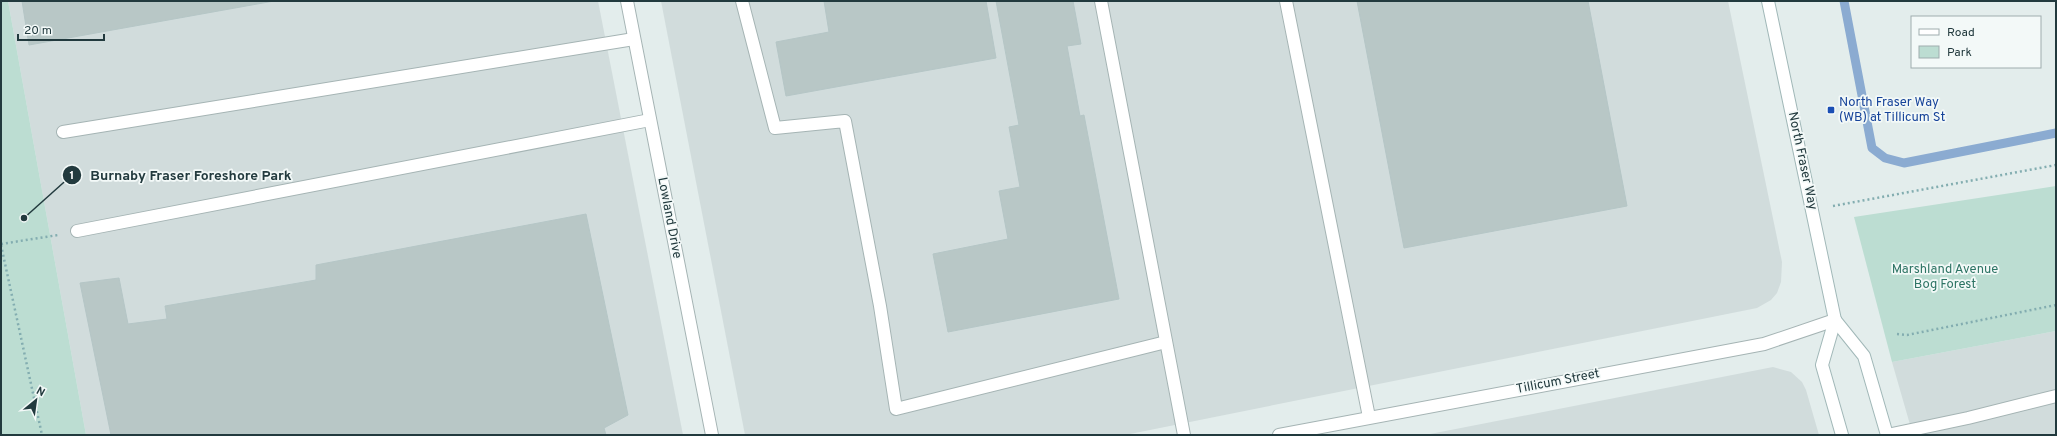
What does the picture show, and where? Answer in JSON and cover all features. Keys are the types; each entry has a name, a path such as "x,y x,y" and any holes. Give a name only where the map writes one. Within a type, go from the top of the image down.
{"street":[{"name":"Lowland Drive","path":"627,1 712,435"},
{"path":"742,1 775,128 845,121 880,306 896,409 1166,342"},
{"path":"1101,1 1184,435"},
{"path":"1286,1 1369,417"},
{"name":"North Fraser Way","path":"1768,1 1835,320 1822,365 1842,435"},
{"path":"63,132 634,39"},
{"path":"77,231 650,120"},
{"name":"Tillicum Street","path":"1279,435 1764,344 1835,320"},
{"name":"North Fraser Way","path":"1835,320 1864,356 1887,435"},
{"path":"1887,435 1968,418 2056,396"}],"path":[{"path":"1813,210 2056,165"},
{"path":"42,435 1,244 77,231"},
{"path":"1898,334 1907,335 2056,305"}],"shaded area":[{"path":"8,1 598,1 683,435 86,435"},
{"path":"661,1 1728,1 1782,262 1781,282 1777,293 1771,300 1757,308 1125,435 745,435"},
{"path":"2056,331 2056,435 1913,435 1892,362"},
{"path":"1773,367 1791,372 1802,382 1806,390 1819,435 1425,435"}],"green space":[{"path":"1,1 8,1 86,435 1,435"},
{"name":"Marshland Avenue Bog Forest","path":"2056,186 2056,331 1892,362 1854,217"}],"building":[{"path":"22,1 274,1 29,45"},
{"path":"824,1 986,1 996,58 786,96 776,42 829,32"},
{"path":"996,1 1073,1 1081,44 1067,46 1080,116 1084,115 1119,299 948,332 933,254 1008,239 999,191 1020,187 1009,127 1019,125"},
{"path":"1357,1 1588,1 1627,206 1404,248"},
{"path":"586,214 628,415 604,428 606,435 111,435 80,283 119,278 128,324 167,319 165,306 316,280 316,265"}],"waterway":[{"path":"1844,1 1872,148 1885,158 1904,163 2056,133"}],"place":[{"name":"North Fraser Way (WB) at Tillicum St","path":"1831,110"},
{"name":"Burnaby Fraser Foreshore Park","path":"24,218"}]}
